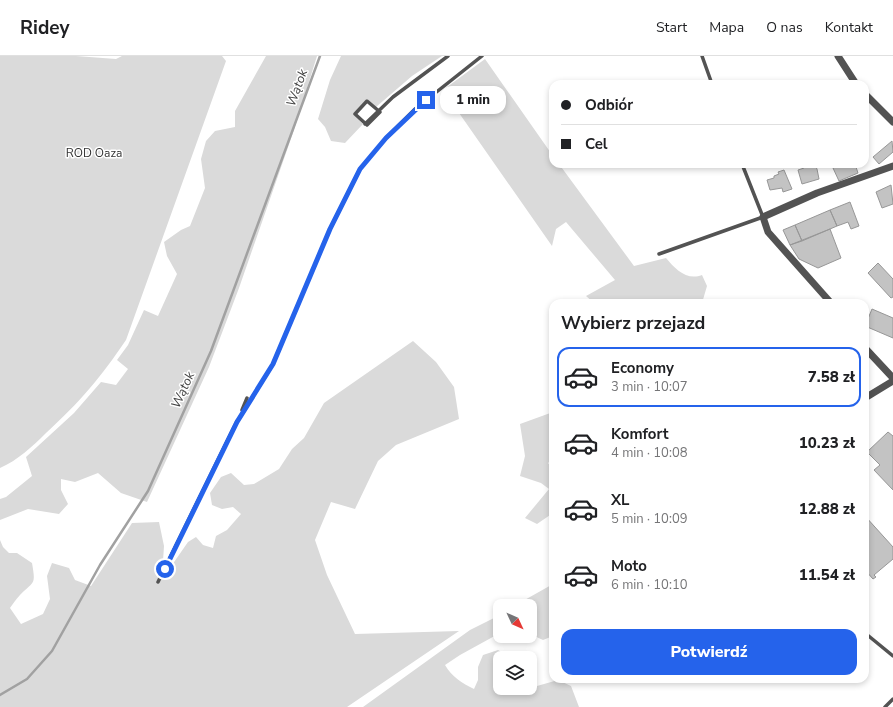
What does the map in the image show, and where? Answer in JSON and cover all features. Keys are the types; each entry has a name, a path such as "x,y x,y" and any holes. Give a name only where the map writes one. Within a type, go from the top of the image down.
{"street":[{"path":"838,56 853,80"},
{"path":"869,98 893,122"},
{"path":"827,299 768,232 763,217 817,193 893,166"},
{"path":"869,352 893,379 869,395"}],"lane":[{"path":"379,110 367,100 355,114 367,125 380,112 379,110 418,77 448,56"},
{"path":"158,582 247,401 273,364 330,229 360,169 386,138 415,109 482,56"},
{"path":"702,56 711,80"},
{"path":"659,254 763,217 744,168"},
{"path":"869,636 893,656"},
{"path":"885,707 893,699"}],"green space":[{"name":"ROD Oaza","path":"0,56 76,56 116,59 122,56 222,56 226,61 126,340 99,378 80,400 24,453 0,468"},
{"path":"266,56 317,56 294,130 239,288 209,367 147,502 121,493 98,473 75,482 61,479 61,490 68,504 59,514 28,509 0,520 0,499 6,497 32,476 26,457 74,413 101,382 116,385 128,369 117,360 128,345 144,310 158,316 177,274 167,256 164,242 181,230 190,226 205,188 201,159 206,141 215,131 235,127 235,111"},
{"path":"341,56 442,56 412,76 376,107 367,99 353,114 363,124 345,143 331,141 325,127 318,119 330,80"},
{"path":"485,59 549,150 549,168 562,168 634,266 666,258 677,270 686,275 702,275 707,286 703,299 589,299 586,296 615,280 566,222 556,229 552,246 443,90"},
{"path":"413,341 436,362 454,387 459,419 396,445 378,461 355,509 331,502 315,540 327,575 355,634 459,631 347,707 0,707 0,540 3,547 9,553 17,553 32,563 34,580 10,608 21,624 43,614 50,599 47,576 52,563 69,568 75,580 91,586 132,523 159,522 164,546 163,561 172,565 188,542 196,537 203,545 213,548 216,536 227,530 241,514 233,507 222,509 212,505 210,493 221,477 231,473 244,485 254,484 279,469 292,449 304,438 324,403"},
{"path":"549,413 549,489 541,483 520,476 525,456 520,424"},
{"path":"549,489 549,516 537,524 525,518"},
{"path":"549,586 549,638 543,640 537,637 537,599 526,599"},
{"path":"493,618 493,637 445,665 451,673 461,682 474,689 478,680 478,667 483,655 493,652 493,695 537,695 537,686 549,683 564,683 571,686 579,707 363,707 470,630"}],"building":[{"path":"892,141 893,152 879,164 873,157"},
{"path":"804,168 816,168 819,179 802,184 798,170"},
{"path":"833,168 856,168 858,173 839,181"},
{"path":"784,170 792,189 783,192 782,188 770,190 767,180 774,178 774,176 779,174 778,172"},
{"path":"891,185 893,204 882,208 876,192"},
{"path":"850,202 859,226 851,229 848,222 837,226 830,210"},
{"path":"830,210 837,226 802,241 795,225"},
{"path":"795,225 802,241 790,245 783,230"},
{"path":"830,229 841,258 818,268 799,259 790,245"},
{"path":"878,263 893,279 893,297 891,298 868,273"},
{"path":"872,309 893,318 893,338 869,328 869,316"},
{"path":"888,432 893,436 893,490 874,470 880,465 869,454 869,450"},
{"path":"869,520 893,547 893,559 874,575 876,577 873,579 869,574"}],"waterway":[{"name":"Wątok","path":"0,695 27,679 52,651 100,565 148,491 211,351 320,56"}],"route":[{"path":"165,569 237,422 273,364 330,229 360,169 386,138 426,100"}]}
